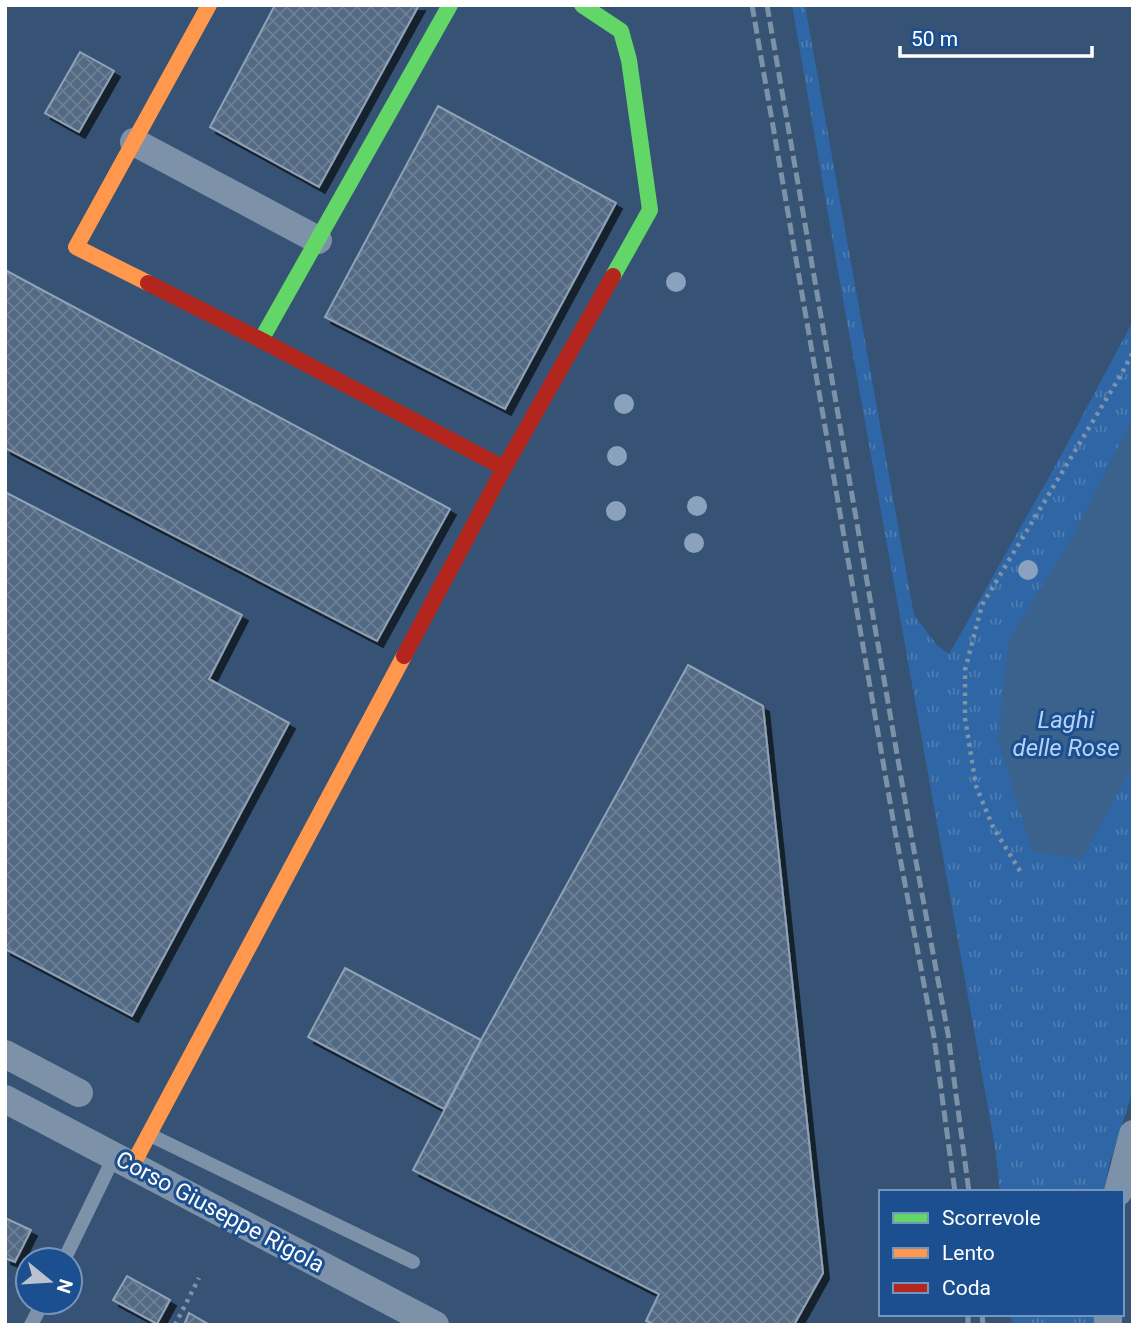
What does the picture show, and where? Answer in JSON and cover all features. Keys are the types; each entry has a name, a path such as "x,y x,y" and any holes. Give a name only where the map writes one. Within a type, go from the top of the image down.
{"street":[{"path":"209,5 76,247 504,467"},
{"path":"261,340 450,5"},
{"path":"123,1161 149,1135 504,467 650,210 629,60 621,31 582,5"},
{"path":"134,142 318,240"},
{"path":"5,1054 79,1093"},
{"name":"Corso Giuseppe Rigola","path":"5,1099 435,1325"},
{"path":"1119,1190 1133,1134"}],"lane":[{"path":"149,1135 413,1262"},
{"path":"72,1246 123,1161"}],"path":[{"path":"1020,871 993,827 976,786 965,718 965,670 982,605 1133,352"},
{"path":"175,1325 199,1278"}],"green space":[{"path":"792,5 805,5 914,615 937,645 949,654 1133,321 1133,1090 1108,1169 1106,1190 1000,1190 995,1147"},
{"path":"1011,1316 1094,1316 1094,1325 1012,1325"}],"water":[{"name":"Laghi delle Rose","path":"1133,418 1133,765 1082,859 1032,851 998,739 1009,640 1074,534"}],"building":[{"path":"275,5 419,5 319,187 210,127"},
{"path":"80,52 114,71 79,132 45,113"},
{"path":"438,106 616,203 505,409 325,317"},
{"path":"5,270 450,509 377,641 5,448"},
{"path":"5,492 242,615 209,679 289,723 132,1016 5,949"},
{"path":"688,665 763,706 823,1273 794,1325 655,1325 646,1321 659,1294 413,1170 481,1040"},
{"path":"345,968 481,1040 444,1109 308,1037"},
{"path":"5,1218 31,1230 23,1246 14,1246 14,1262 5,1258"},
{"path":"127,1276 170,1300 157,1324 113,1300"},
{"path":"189,1313 210,1325 184,1325"}],"railway":[{"path":"752,5 895,831 934,1037 955,1190"},
{"path":"767,5 948,1034 969,1190"},
{"path":"968,1316 968,1325"},
{"path":"982,1316 983,1325"}],"traffic: fast":[{"path":"261,340 450,5"},
{"path":"582,5 621,31 629,60 650,210 613,276"}],"traffic: slow":[{"path":"148,283 76,247 209,5"},
{"path":"132,1166 404,656"}],"traffic: jam":[{"path":"404,656 504,468 613,276"},
{"path":"148,283 504,468"}]}
